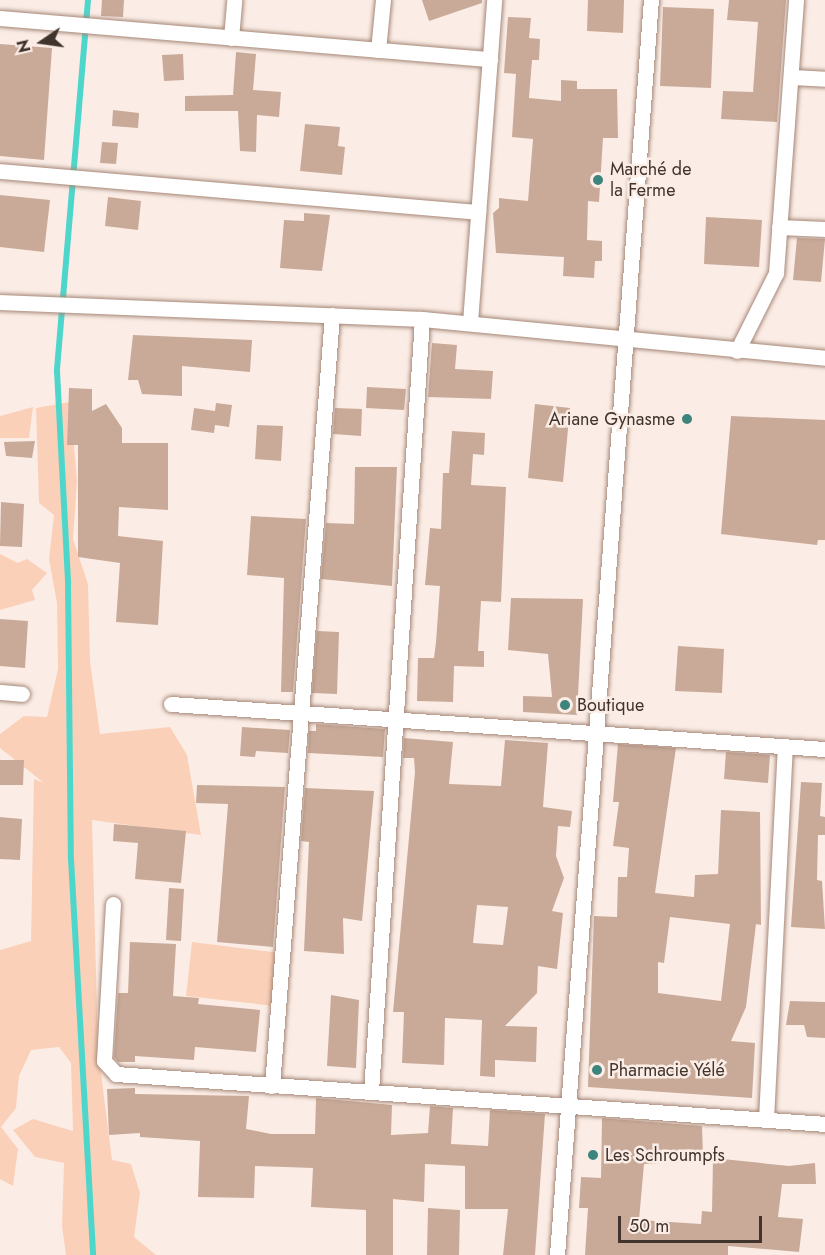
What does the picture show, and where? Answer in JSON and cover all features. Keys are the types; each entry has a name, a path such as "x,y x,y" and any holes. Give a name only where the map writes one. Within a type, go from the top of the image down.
{"street":[{"path":"231,38 234,0"},
{"path":"378,50 383,0"},
{"path":"470,322 494,0"},
{"path":"557,1255 565,1103 597,733 651,0"},
{"path":"737,351 772,288 792,77 795,0"},
{"path":"0,18 490,60"},
{"path":"792,77 825,80"},
{"path":"0,171 478,212"},
{"path":"779,227 825,229"},
{"path":"0,302 470,322 626,341 825,358"},
{"path":"272,1086 304,715 332,315"},
{"path":"371,1091 393,719 423,319"},
{"path":"0,692 22,694"},
{"path":"171,704 304,715 393,719 825,749"},
{"path":"766,1119 785,747"},
{"path":"113,904 104,1061 108,1071 272,1086 565,1103 825,1124"}],"shaded area":[{"path":"70,402 77,481 73,539 88,584 90,661 100,734 170,727 187,755 201,835 92,820 98,1050 112,1160 131,1164 140,1193 134,1237 156,1255 66,1255 62,1226 64,1163 35,1157 13,1130 33,1119 73,1131 71,1063 59,1047 31,1050 19,1076 16,1108 1,1127 18,1149 13,1186 0,1179 0,950 31,941 34,779 44,783 0,748 0,734 24,716 47,717 58,669 57,603 49,559 54,515 39,503 36,408"},
{"path":"33,407 29,438 0,438 0,416"},
{"path":"0,554 18,563 27,559 47,573 32,590 35,600 0,610"},
{"path":"192,942 281,953 275,1006 186,996"}],"building":[{"path":"102,0 124,0 123,17 101,16"},
{"path":"422,0 482,0 482,3 429,21"},
{"path":"588,0 624,0 623,33 587,31"},
{"path":"729,0 786,0 777,122 721,119 723,91 753,92 758,22 727,20"},
{"path":"663,7 714,9 711,88 660,86"},
{"path":"508,17 531,18 529,38 540,39 539,60 532,60 529,98 561,101 561,80 577,81 577,89 617,89 618,138 603,138 599,202 588,201 587,240 602,241 602,261 595,261 594,278 563,276 564,257 496,253 493,213 499,208 499,198 528,201 533,139 512,137 516,74 504,73"},
{"path":"0,44 52,48 44,160 0,156"},
{"path":"236,52 256,54 253,90 281,92 279,117 257,115 256,152 240,151 238,111 185,111 185,96 233,95"},
{"path":"183,54 184,80 164,81 162,55"},
{"path":"113,110 139,113 138,128 112,126"},
{"path":"305,124 340,127 338,146 345,147 342,175 300,171"},
{"path":"102,142 118,143 116,164 100,163"},
{"path":"0,195 50,200 44,252 0,247"},
{"path":"108,197 141,201 138,230 105,226"},
{"path":"304,213 330,215 322,271 280,268 284,220 304,221"},
{"path":"706,217 762,220 759,267 704,264"},
{"path":"797,238 825,239 821,282 793,280"},
{"path":"133,335 252,340 250,372 182,366 182,396 142,394 138,380 128,380"},
{"path":"432,343 457,345 455,369 493,371 491,399 428,397"},
{"path":"367,387 406,389 404,410 366,408"},
{"path":"69,388 92,389 92,411 106,404 122,428 122,443 168,443 168,510 119,507 118,536 163,541 158,625 116,622 120,563 78,557 78,445 67,445"},
{"path":"216,403 232,405 229,427 215,425 214,433 191,430 194,408 215,411"},
{"path":"535,404 570,408 563,482 528,478"},
{"path":"335,408 362,409 361,436 333,434"},
{"path":"731,416 825,420 825,540 818,540 817,545 721,534"},
{"path":"257,425 283,426 281,461 255,459"},
{"path":"452,431 485,433 484,455 473,454 471,485 506,487 501,602 481,601 478,651 484,651 484,667 454,666 453,702 417,701 418,658 434,658 440,586 425,585 430,528 441,529 443,473 449,473"},
{"path":"35,441 32,458 6,456 4,442"},
{"path":"355,467 397,467 392,586 321,579 326,523 354,524"},
{"path":"1,502 24,504 22,547 0,546"},
{"path":"251,516 306,519 293,692 281,692 284,578 247,575"},
{"path":"511,598 583,599 577,715 523,712 523,696 552,697 548,654 508,650"},
{"path":"0,619 28,621 25,668 0,666"},
{"path":"317,631 339,632 337,694 312,693"},
{"path":"678,646 724,649 722,693 675,691"},
{"path":"316,724 385,729 383,757 308,753 309,731 316,731"},
{"path":"242,727 290,730 288,753 256,751 255,757 240,756"},
{"path":"404,738 453,742 449,784 501,786 505,740 548,743 543,807 572,811 570,827 558,826 556,856 564,878 552,911 563,913 557,969 538,966 537,993 505,1026 537,1027 536,1062 495,1060 495,1077 480,1076 482,1020 445,1018 444,1065 402,1063 404,1012 393,1012 415,772 414,758 403,758","holes":["477,905 508,907 503,945 473,943"]},
{"path":"618,744 676,748 655,893 694,897 695,875 718,874 721,810 760,812 761,925 756,924 746,1007 731,1041 755,1043 752,1098 588,1087 594,916 617,917 618,877 627,877 629,848 613,846 619,802 613,802","holes":["670,917 730,924 721,1001 658,993 658,962 664,963"]},
{"path":"726,752 770,755 768,783 724,779"},
{"path":"0,760 24,760 23,785 0,785"},
{"path":"801,782 822,783 820,816 825,817 825,835 818,835 817,880 822,881 825,929 791,927"},
{"path":"197,785 285,787 273,947 217,942 228,804 196,803"},
{"path":"305,788 374,791 362,921 343,918 344,954 304,951 309,842 301,841"},
{"path":"0,817 22,819 20,860 0,859"},
{"path":"114,824 186,831 181,883 135,879 138,843 113,841"},
{"path":"169,888 184,889 181,941 166,940"},
{"path":"130,942 176,944 173,996 199,998 198,1004 260,1010 256,1052 195,1047 194,1060 135,1056 135,1062 118,1062 114,1057 118,993 128,993"},
{"path":"331,995 359,1000 356,1068 327,1066"},
{"path":"790,1001 825,1002 825,1038 807,1037 804,1025 786,1025"},
{"path":"135,1088 135,1094 249,1096 246,1129 271,1134 315,1134 316,1098 392,1105 391,1135 428,1133 430,1106 453,1108 451,1144 488,1146 490,1110 545,1114 535,1255 503,1255 508,1209 465,1209 465,1166 425,1164 424,1202 393,1199 393,1255 366,1255 366,1210 311,1207 313,1168 255,1166 254,1198 198,1197 200,1141 140,1137 140,1133 109,1135 107,1089"},
{"path":"602,1118 702,1126 703,1156 663,1153 660,1163 644,1164 639,1220 701,1224 702,1211 712,1212 713,1158 789,1166 815,1163 816,1184 782,1184 778,1217 803,1219 799,1252 728,1246 728,1255 585,1255 588,1208 579,1208 581,1177 601,1178"},
{"path":"428,1208 460,1210 459,1255 427,1255"}],"waterway":[{"path":"88,0 57,371 68,584 71,859 93,1255"}],"place":[{"name":"Marché de la Ferme","path":"598,180"},
{"name":"Ariane Gynasme","path":"687,419"},
{"name":"Boutique","path":"565,705"},
{"name":"Pharmacie Yélé","path":"597,1070"},
{"name":"Les Schroumpfs","path":"593,1155"}]}
